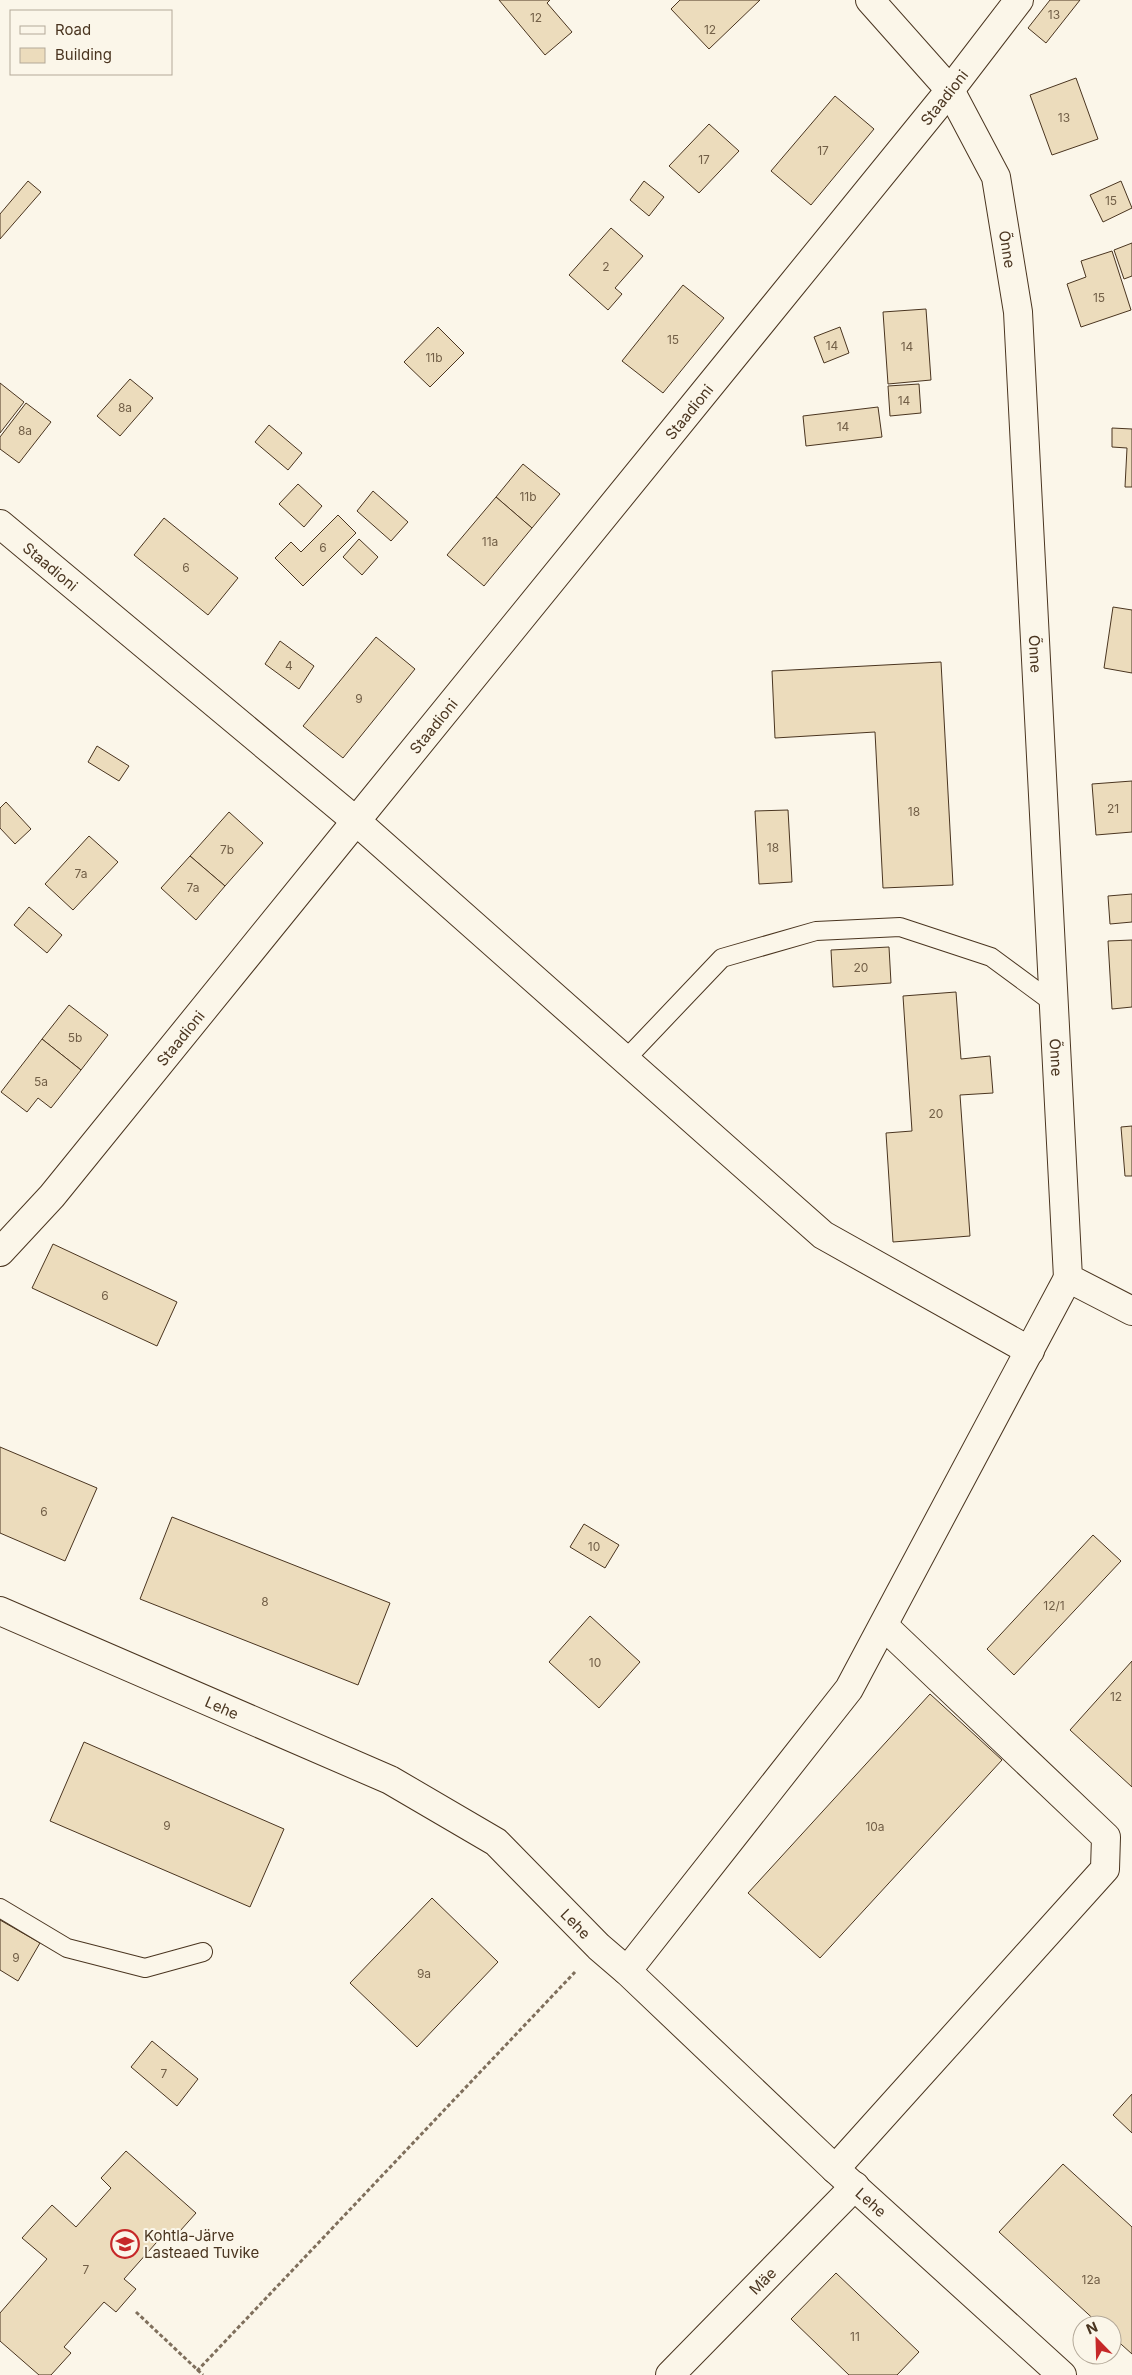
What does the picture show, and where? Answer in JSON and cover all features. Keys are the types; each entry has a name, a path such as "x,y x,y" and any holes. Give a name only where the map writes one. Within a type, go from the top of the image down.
{"street":[{"name":"Õnne","path":"870,0 950,90 996,177 1018,312 1052,1002 1068,1278"},
{"name":"Staadioni","path":"0,1252 52,1196 950,90 1019,0"},
{"name":"Staadioni","path":"0,524 356,821"},
{"path":"356,821 823,1235 1030,1352"},
{"path":"627,1971 849,1689 1068,1278 1132,1311"},
{"name":"Lehe","path":"0,1611 390,1780 496,1842 599,1947 627,1971 845,2177 1062,2375"},
{"name":"Mäe","path":"670,2375 845,2177 1105,1869 1106,1837 884,1626"}],"lane":[{"path":"625,1060 722,958 816,930 900,927 991,957 1052,1002"},
{"path":"0,1908 67,1948 144,1968 203,1952"}],"path":[{"path":"197,2371 599,1947"},
{"path":"136,2312 203,2375"}],"building":[{"path":"499,0 550,0 547,3 572,32 545,55"},
{"path":"680,0 760,0 709,49 671,9"},
{"path":"1050,0 1080,0 1046,43 1028,28"},
{"path":"1076,78 1098,139 1052,155 1030,95"},
{"path":"835,96 874,129 811,205 771,171"},
{"path":"709,124 739,151 699,193 669,166"},
{"path":"28,181 41,192 0,239 0,214"},
{"path":"644,181 664,197 649,216 630,200"},
{"path":"1121,181 1132,208 1103,222 1090,195"},
{"path":"611,228 643,256 615,288 622,294 608,310 569,275"},
{"path":"1132,243 1132,276 1124,279 1114,250"},
{"path":"1112,251 1131,310 1081,327 1067,284 1086,277 1081,261"},
{"path":"683,285 724,318 663,393 622,361"},
{"path":"926,309 931,380 888,384 883,312"},
{"path":"438,327 464,353 430,387 404,362"},
{"path":"840,327 849,353 824,363 814,337"},
{"path":"130,379 153,398 120,436 97,416"},
{"path":"0,383 24,402 0,433"},
{"path":"919,384 921,413 890,416 888,386"},
{"path":"26,403 51,422 19,463 0,449 0,437"},
{"path":"878,407 882,437 806,446 803,416"},
{"path":"269,425 302,453 288,470 255,442"},
{"path":"1112,428 1132,429 1132,487 1125,487 1127,448 1112,447"},
{"path":"523,464 560,494 532,528 496,497"},
{"path":"298,484 322,506 304,527 279,504"},
{"path":"373,491 408,522 391,541 357,511"},
{"path":"496,497 532,528 484,586 447,555"},
{"path":"338,515 356,533 303,586 275,558 291,542 301,552"},
{"path":"164,518 238,578 208,615 134,555"},
{"path":"359,539 378,557 362,575 343,557"},
{"path":"1113,607 1132,610 1132,673 1104,668"},
{"path":"376,637 415,669 343,758 303,726"},
{"path":"280,641 314,666 299,689 265,664"},
{"path":"941,662 953,885 883,888 875,732 775,738 772,671"},
{"path":"97,746 129,766 119,781 88,762"},
{"path":"1132,781 1132,832 1096,835 1092,784"},
{"path":"6,802 31,829 15,844 0,828 0,808"},
{"path":"788,810 792,882 759,884 755,811"},
{"path":"229,812 263,843 225,886 190,856"},
{"path":"89,836 118,862 73,910 45,884"},
{"path":"190,856 225,886 196,920 161,888"},
{"path":"1132,894 1132,922 1110,924 1108,896"},
{"path":"29,907 62,935 47,953 14,925"},
{"path":"1132,940 1132,1007 1112,1009 1108,941"},
{"path":"889,947 891,983 833,987 831,950"},
{"path":"956,992 961,1059 990,1056 993,1093 960,1095 970,1236 893,1242 886,1133 912,1131 903,996"},
{"path":"69,1005 108,1035 81,1070 42,1039"},
{"path":"42,1039 81,1070 51,1108 38,1098 27,1112 1,1092"},
{"path":"1132,1126 1132,1176 1125,1176 1121,1127"},
{"path":"53,1244 177,1302 157,1346 32,1288"},
{"path":"0,1447 97,1488 65,1561 0,1533"},
{"path":"172,1517 390,1603 358,1685 140,1599"},
{"path":"584,1524 619,1545 605,1568 570,1547"},
{"path":"1093,1535 1121,1561 1014,1675 987,1649"},
{"path":"590,1616 640,1662 599,1708 549,1662"},
{"path":"1132,1661 1132,1787 1070,1730"},
{"path":"930,1694 1002,1760 820,1958 748,1893"},
{"path":"84,1742 284,1829 250,1907 50,1821"},
{"path":"432,1898 498,1962 417,2047 350,1983"},
{"path":"0,1920 40,1943 18,1981 0,1970"},
{"path":"152,2041 198,2079 177,2106 131,2067"},
{"path":"1132,2094 1132,2133 1113,2115"},
{"path":"126,2151 196,2213 172,2240 164,2234 124,2279 136,2289 116,2312 104,2302 64,2347 71,2353 51,2375 39,2375 0,2341 0,2313 47,2259 22,2238 52,2205 76,2227 111,2188 101,2178"},
{"path":"1063,2164 1132,2227 1132,2354 1122,2345 1122,2315 1089,2315 999,2232"},
{"path":"836,2273 919,2352 897,2375 849,2375 791,2319"}],"place":[{"name":"Kohtla-Järve Lasteaed Tuvike","path":"125,2244"}]}
